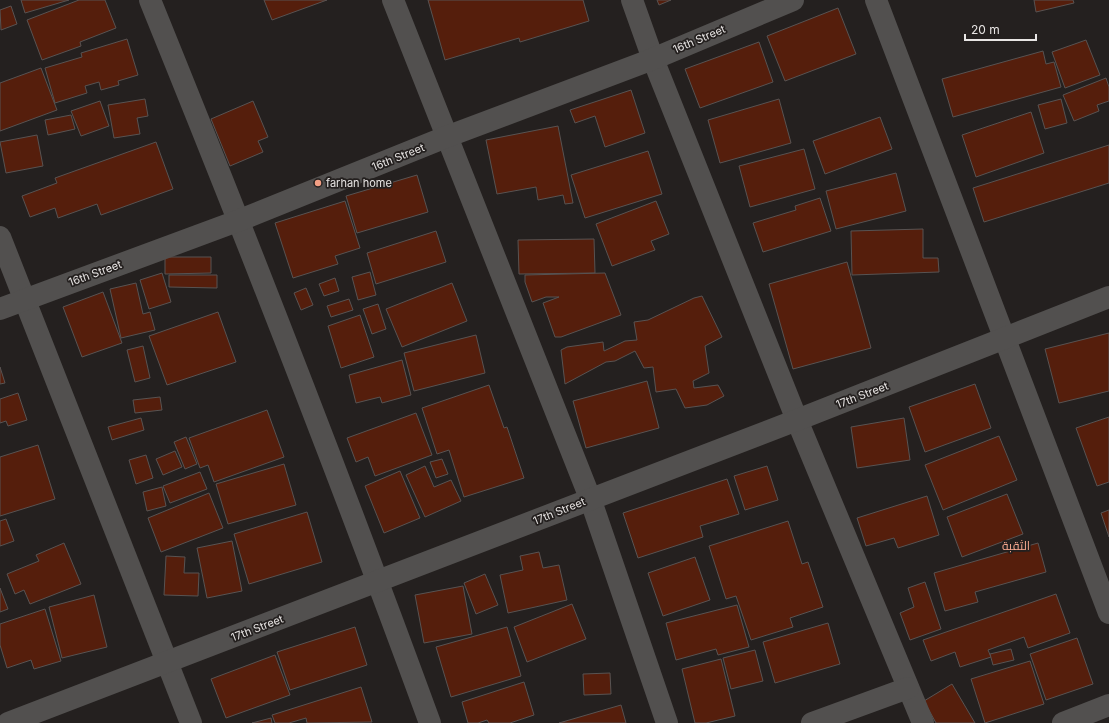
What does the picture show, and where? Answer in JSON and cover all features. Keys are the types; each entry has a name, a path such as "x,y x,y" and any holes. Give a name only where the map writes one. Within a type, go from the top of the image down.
{"street":[{"path":"150,0 240,220 430,723"},
{"path":"393,0 590,498 667,723"},
{"path":"632,0 653,59 798,420 923,723"},
{"name":"16th Street","path":"0,309 240,220 446,137 653,59 793,0"},
{"path":"876,0 1109,613"},
{"path":"0,237 191,723"},
{"name":"17th Street","path":"8,723 378,582 590,498 798,420 1109,296"},
{"path":"812,723 908,688"},
{"path":"1063,723 1109,705"}],"building":[{"path":"21,0 69,0 25,13"},
{"path":"79,0 105,0 116,28 80,42 81,46 42,60 27,20"},
{"path":"264,0 327,0 272,20"},
{"path":"428,0 583,0 589,21 520,42 519,38 445,60"},
{"path":"657,0 671,0 659,5"},
{"path":"1034,0 1073,0 1074,3 1036,12"},
{"path":"11,6 17,24 1,30 0,10"},
{"path":"838,8 856,54 785,81 767,36"},
{"path":"127,39 138,75 118,81 119,85 101,90 99,82 85,86 87,93 55,103 45,68 82,57 81,53"},
{"path":"1086,40 1100,75 1065,88 1052,52"},
{"path":"759,42 773,82 700,108 685,69"},
{"path":"1043,51 1046,64 1054,62 1061,87 953,117 942,79"},
{"path":"41,68 57,110 0,131 0,83"},
{"path":"1106,78 1109,87 1109,101 1097,105 1099,111 1074,121 1063,95"},
{"path":"631,90 645,133 605,147 595,116 575,123 570,110"},
{"path":"145,99 148,116 137,118 140,134 114,138 108,105"},
{"path":"779,99 791,143 720,163 708,120"},
{"path":"1061,99 1067,123 1045,129 1038,105"},
{"path":"100,101 109,126 81,136 71,111"},
{"path":"253,101 268,137 258,141 263,152 230,166 211,119"},
{"path":"1031,112 1044,153 976,177 962,135"},
{"path":"71,115 75,129 48,135 45,120"},
{"path":"880,117 892,149 825,174 813,141"},
{"path":"558,126 573,203 565,204 563,195 538,200 536,187 497,194 486,140"},
{"path":"37,135 43,166 6,173 0,142"},
{"path":"156,142 173,189 101,215 97,204 58,218 55,208 30,217 22,196 57,183 55,178"},
{"path":"1109,145 1109,183 984,222 973,188"},
{"path":"804,149 815,189 750,207 739,166"},
{"path":"648,151 662,194 585,218 571,175"},
{"path":"896,173 906,211 836,229 826,191"},
{"path":"417,175 428,212 357,233 346,196"},
{"path":"820,198 831,231 763,252 753,223 796,210 795,206"},
{"path":"345,201 360,248 335,256 338,264 293,278 275,223"},
{"path":"656,201 669,234 651,241 655,250 612,266 596,224"},
{"path":"923,229 923,258 938,258 939,272 852,275 851,231"},
{"path":"436,231 446,262 376,284 367,253"},
{"path":"594,239 595,273 519,274 518,240"},
{"path":"165,257 211,257 211,273 165,274"},
{"path":"847,262 871,348 793,369 769,284"},
{"path":"370,272 376,295 358,300 352,277"},
{"path":"162,273 171,302 149,309 140,280"},
{"path":"605,273 621,315 561,337 555,337 543,303 559,297 546,297 532,302 525,282 525,275"},
{"path":"169,275 217,275 217,288 169,287"},
{"path":"335,278 339,291 324,296 319,284"},
{"path":"136,283 143,314 150,312 155,330 121,338 110,289"},
{"path":"452,283 467,321 402,347 386,309"},
{"path":"306,288 313,305 301,310 294,293"},
{"path":"103,292 122,343 82,357 63,307"},
{"path":"702,296 722,337 705,346 709,373 693,381 694,388 718,385 724,396 707,405 685,408 676,389 656,392 653,367 644,368 635,351 615,361 606,362 565,384 561,350 567,347 603,342 604,351 625,341 637,340 634,322 648,320 694,298"},
{"path":"349,299 353,310 331,317 327,306"},
{"path":"378,304 386,329 372,334 363,309"},
{"path":"218,312 236,362 167,385 149,336"},
{"path":"360,315 374,357 341,368 328,326"},
{"path":"1109,333 1109,391 1059,403 1045,349"},
{"path":"476,335 485,373 414,391 404,353"},
{"path":"143,346 150,378 135,382 127,350"},
{"path":"402,360 411,395 382,403 380,397 356,403 349,375"},
{"path":"0,367 5,383 0,384"},
{"path":"647,381 659,428 586,448 573,401"},
{"path":"975,384 991,428 925,452 909,407"},
{"path":"489,385 504,428 507,427 524,478 464,497 449,450 437,454 422,408"},
{"path":"18,393 27,420 8,426 6,421 0,423 0,399"},
{"path":"160,397 162,410 135,413 133,400"},
{"path":"267,410 284,457 214,482 208,465 200,468 189,438"},
{"path":"416,413 432,455 375,476 368,457 356,462 347,438"},
{"path":"1109,417 1109,482 1097,486 1076,428"},
{"path":"141,418 144,430 112,440 108,427"},
{"path":"904,418 910,460 857,468 851,427"},
{"path":"999,436 1017,480 943,510 925,465"},
{"path":"186,437 197,464 185,469 174,442"},
{"path":"38,445 55,499 0,516 0,457"},
{"path":"175,451 182,467 163,475 156,459"},
{"path":"146,455 153,478 136,484 129,460"},
{"path":"442,459 448,474 436,478 430,462"},
{"path":"284,464 296,505 228,524 216,484"},
{"path":"425,466 434,487 451,480 461,501 425,517 406,475"},
{"path":"767,466 778,500 745,510 734,476"},
{"path":"400,471 420,518 384,533 365,486"},
{"path":"200,472 207,489 170,503 163,486"},
{"path":"727,479 739,514 700,526 703,537 638,558 623,513"},
{"path":"162,487 166,506 147,511 143,492"},
{"path":"209,493 223,528 161,552 148,518"},
{"path":"1007,494 1023,534 962,557 947,517"},
{"path":"927,496 939,535 898,548 894,538 866,546 857,518"},
{"path":"1109,510 1109,537 1101,513"},
{"path":"307,512 322,562 249,584 234,534"},
{"path":"6,519 14,541 0,546 0,521"},
{"path":"788,521 802,564 808,562 823,607 790,618 793,627 751,640 736,596 726,599 709,546"},
{"path":"232,541 242,591 207,598 197,548"},
{"path":"64,543 81,584 30,604 24,590 15,594 7,574 39,561 36,555"},
{"path":"1038,543 1046,572 975,592 978,602 945,611 934,573"},
{"path":"539,552 543,568 559,565 567,600 508,613 500,575 523,570 520,556"},
{"path":"166,556 185,557 184,573 199,573 198,596 164,595"},
{"path":"695,557 710,600 663,616 648,573"},
{"path":"485,574 498,605 476,614 464,583"},
{"path":"925,582 941,629 910,640 900,613 914,607 908,588"},
{"path":"463,586 472,634 424,643 415,595"},
{"path":"0,588 8,609 0,612"},
{"path":"1056,594 1070,633 1028,648 1024,637 988,650 991,657 960,667 955,652 931,661 923,640"},
{"path":"94,595 107,647 62,658 49,607"},
{"path":"572,604 586,639 527,662 514,627"},
{"path":"737,605 749,647 718,655 716,649 676,660 666,623"},
{"path":"45,609 61,661 34,669 31,660 7,668 0,645 0,624"},
{"path":"828,623 840,664 775,683 763,642"},
{"path":"355,627 367,665 290,690 277,652"},
{"path":"507,627 521,676 451,697 436,647"},
{"path":"1077,638 1093,684 1046,700 1030,654"},
{"path":"1011,649 1014,660 993,665 990,654"},
{"path":"755,650 763,681 731,689 723,658"},
{"path":"275,655 290,695 226,718 211,679"},
{"path":"721,659 735,716 706,723 695,723 682,669"},
{"path":"1030,661 1044,704 985,723 971,679"},
{"path":"610,673 611,694 584,695 583,674"},
{"path":"524,682 534,715 510,723 489,723 487,720 478,723 468,723 462,702"},
{"path":"952,684 975,723 936,723 924,701"},
{"path":"361,687 372,722 307,723 306,718 289,723 275,723 272,715"},
{"path":"621,705 626,723 559,723"},
{"path":"271,718 272,723 252,723"}],"place":[{"name":"farhan home","path":"318,183"}],"district":[{"name":"الثقبة","path":"1016,545"}]}
